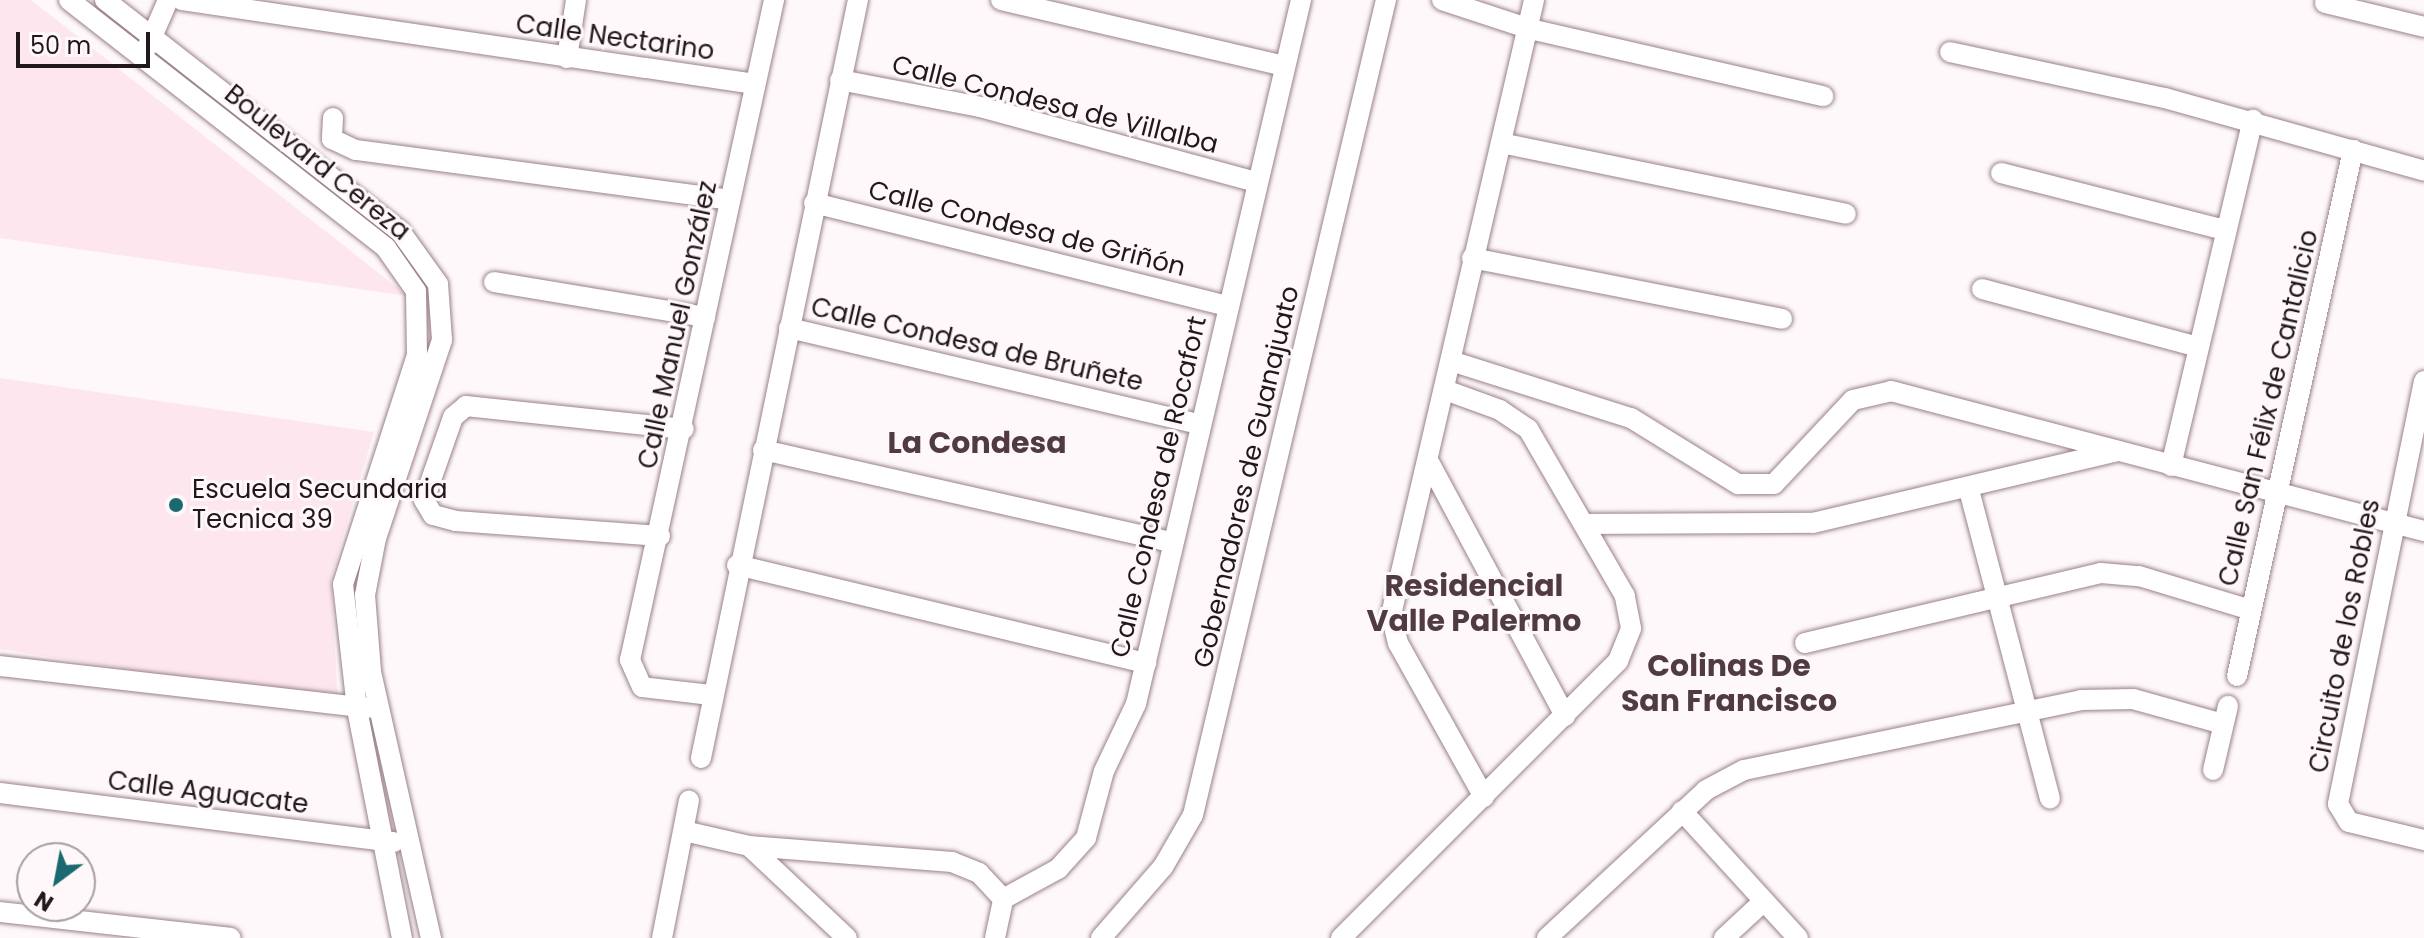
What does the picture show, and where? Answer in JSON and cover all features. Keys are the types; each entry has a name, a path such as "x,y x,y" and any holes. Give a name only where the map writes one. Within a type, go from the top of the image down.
{"street":[{"name":"Boulevard Cereza","path":"69,0 386,248 416,291 417,355 343,584 357,709 402,938"},
{"name":"Boulevard Cereza","path":"105,0 400,231 438,284 442,340 367,565 366,633 378,708 431,938"},
{"path":"142,57 168,0"},
{"name":"Calle Nectarino","path":"182,0 755,84"},
{"path":"567,58 576,0"},
{"name":"Calle Manuel González","path":"711,695 642,687 630,660 684,429 705,317 774,0"},
{"path":"701,758 737,565 858,0"},
{"path":"1001,0 1284,66"},
{"name":"Calle Condesa de Rocafort","path":"1003,899 1058,869 1086,838 1146,663 1171,542 1301,0"},
{"name":"Gobernadores de Guanajuato","path":"1101,938 1163,867 1193,815 1386,0"},
{"path":"1442,0 1530,29 1823,96"},
{"path":"1484,797 1391,627 1430,464 1472,258 1530,29 1534,0"},
{"path":"2325,3 2362,6 2424,27"},
{"path":"1950,52 2253,120 2424,171"},
{"name":"Calle Condesa de Villalba","path":"840,80 980,107 1257,182"},
{"path":"333,118 332,139 381,154 730,200"},
{"path":"2171,466 2253,120"},
{"path":"1501,143 1846,214"},
{"name":"Calle San Félix de Cantalicio","path":"2237,676 2353,150"},
{"path":"2001,173 2225,230"},
{"name":"Calle Condesa de Griñón","path":"814,203 1227,306"},
{"path":"1472,258 1782,319"},
{"path":"494,282 705,317"},
{"path":"1982,289 2198,347"},
{"name":"Calle Condesa de Bruñete","path":"789,328 1199,424"},
{"path":"1451,361 1631,418 1738,484 1774,484 1834,416 1871,392 1915,396 2171,466 2395,519 2424,531"},
{"name":"Circuito de los Robles","path":"2424,381 2338,804 2356,825 2424,840"},
{"path":"1341,938 1618,661 1631,628 1625,596 1586,524 1528,429 1500,410 1445,390"},
{"path":"660,536 461,522 433,515 424,500 453,417 478,406 684,429"},
{"path":"2042,431 2044,470"},
{"path":"763,450 1171,542"},
{"path":"1586,524 1813,523 1969,490 2118,451"},
{"path":"1430,464 1565,716"},
{"path":"1737,522 1738,484"},
{"path":"1969,490 1999,599 2023,715 2050,799"},
{"path":"737,565 1146,663"},
{"path":"1805,643 1999,599 2079,576 2121,573 2251,610"},
{"path":"0,666 357,709 378,708"},
{"path":"1547,938 1682,811 1744,770 2116,698 2226,715 2213,770"},
{"name":"Calle Aguacate","path":"0,793 410,844"},
{"path":"662,938 689,801"},
{"path":"1682,811 1798,938"},
{"path":"684,831 749,846 952,862 979,873 1003,899 995,938"},
{"path":"749,846 847,938"},
{"path":"1724,938 1764,901"},
{"path":"0,912 231,938"}],"shaded area":[{"path":"0,0 31,0 408,296 0,238"},
{"name":"Escuela Secundaria Tecnica 39","path":"0,378 374,432 331,577 338,703 0,649"}],"place":[{"name":"Escuela Secundaria Tecnica 39","path":"176,505"}],"district":[{"name":"La Condesa","path":"977,443"},
{"name":"Residencial Valle Palermo","path":"1474,603"},
{"name":"Colinas De San Francisco","path":"1729,683"}]}
